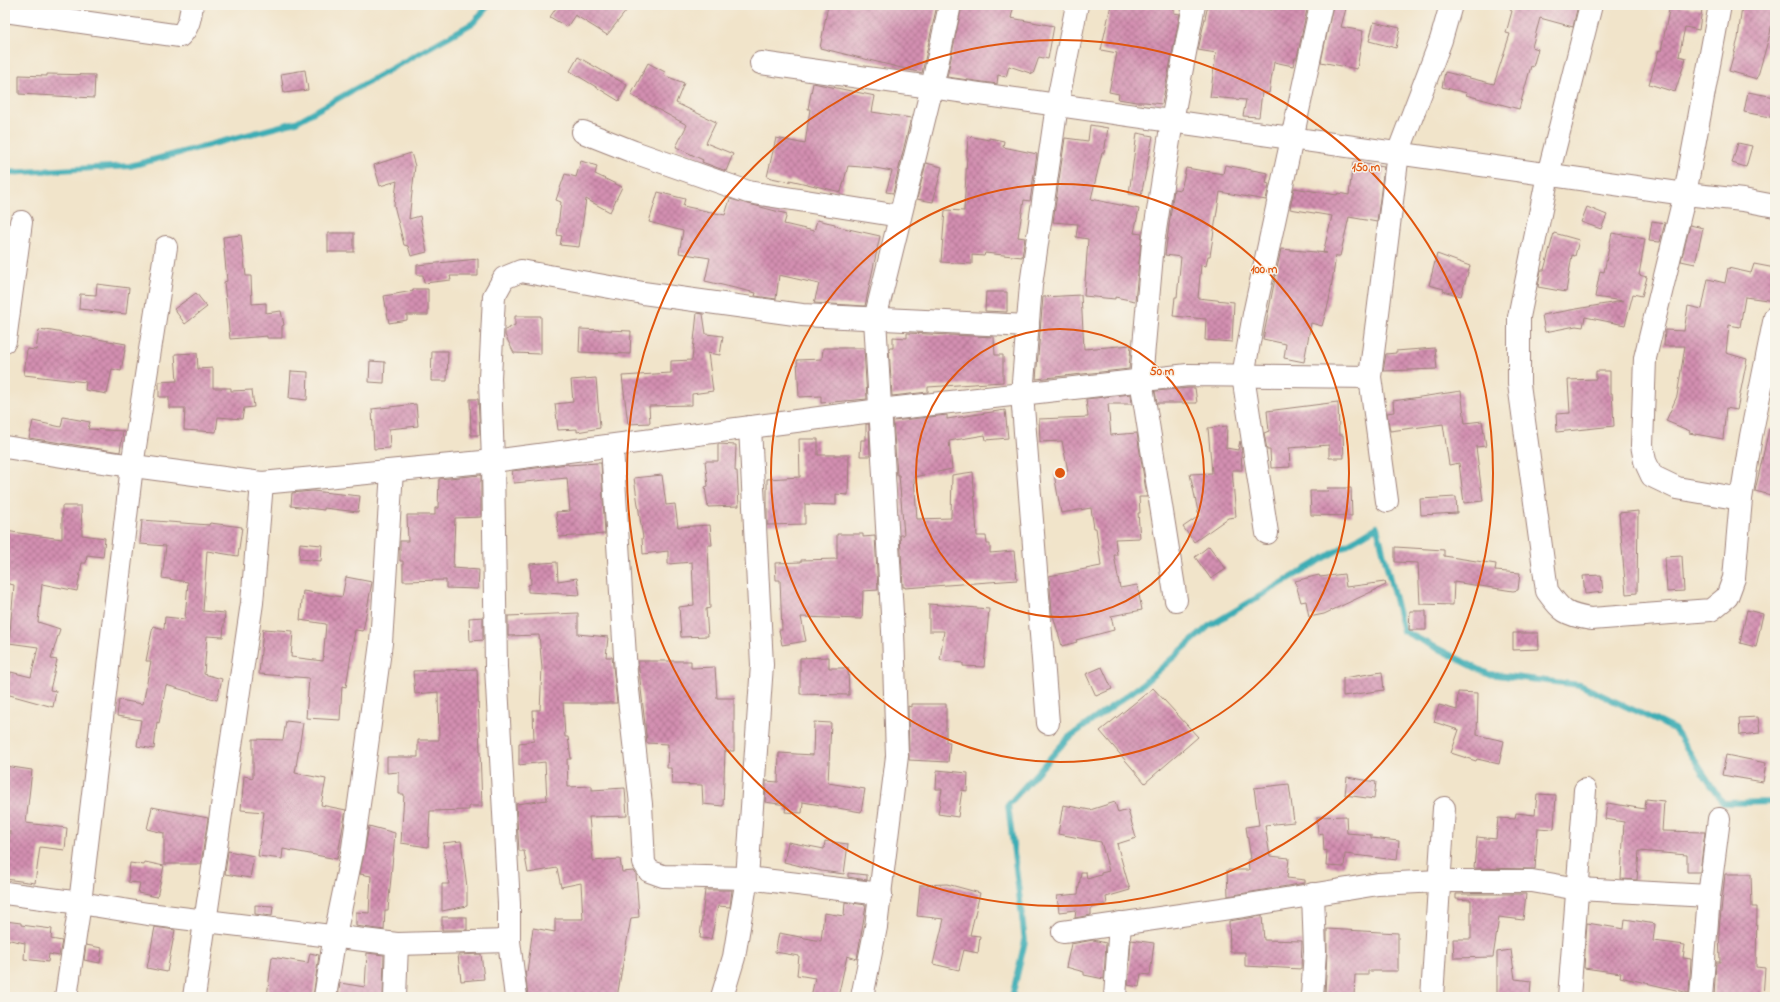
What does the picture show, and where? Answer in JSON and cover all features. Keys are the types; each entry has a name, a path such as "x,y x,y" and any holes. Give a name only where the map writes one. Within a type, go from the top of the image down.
{"street":[{"path":"12,9 180,36 185,31 190,21 192,5"},
{"path":"862,997 881,894 897,756 893,631 875,319 932,87 950,5"},
{"path":"1048,723 1022,394 1031,285 1057,105 1077,5"},
{"path":"1176,600 1141,380 1153,243 1172,121 1194,5"},
{"path":"1267,533 1243,376 1254,314 1321,5"},
{"path":"1387,501 1370,377 1398,153 1441,40 1451,5"},
{"path":"1591,5 1548,175 1519,317 1519,384 1548,591 1558,606 1571,616 1591,619 1711,610 1727,597 1734,578 1741,498 1751,436 1775,317"},
{"path":"1720,5 1685,194 1645,358 1642,445 1645,461 1652,476 1677,488 1741,498"},
{"path":"761,63 1548,175 1685,194 1743,200 1775,206"},
{"path":"583,132 634,152 748,192 900,216"},
{"path":"5,341 21,222"},
{"path":"66,997 80,902 132,466 166,247"},
{"path":"516,997 509,941 509,904 496,667 494,461 490,378 494,296 504,278 521,271 643,293 802,315 1028,326"},
{"path":"5,447 262,483 494,461 880,410 1188,375 1370,377"},
{"path":"722,997 734,957 747,878 762,665 750,427"},
{"path":"612,446 626,673 641,804 644,863 649,871 663,876 747,878 881,894"},
{"path":"325,997 335,935 353,848 380,643 392,471"},
{"path":"194,997 252,603 262,483"},
{"path":"1569,997 1578,889 1582,813 1585,790"},
{"path":"1432,997 1438,881 1444,808"},
{"path":"1701,997 1709,896 1719,819"},
{"path":"1062,932 1244,906 1378,884 1438,881 1532,881 1578,889 1709,896"},
{"path":"5,893 80,902 148,914 335,935 397,944 509,941"},
{"path":"1312,894 1315,951 1312,997"},
{"path":"1115,997 1120,924"},
{"path":"395,997 397,944"}],"building":[{"path":"558,5 631,5 607,35 575,15 567,27 550,17"},
{"path":"828,5 937,5 922,73 820,48"},
{"path":"962,5 1014,5 1011,18 1054,26 1048,59 1039,57 1033,74 1009,66 1006,77 998,75 997,84 947,77"},
{"path":"1111,5 1127,5 1149,8 1149,5 1174,5 1174,13 1180,14 1162,104 1118,99 1119,94 1109,92 1117,53 1101,50"},
{"path":"1208,5 1234,5 1272,10 1272,5 1308,5 1297,58 1295,58 1293,66 1274,62 1269,93 1262,92 1259,117 1243,116 1246,100 1210,97 1216,53 1198,50"},
{"path":"1333,5 1347,5 1341,27 1363,31 1357,69 1321,62"},
{"path":"1510,5 1578,5 1573,27 1540,18 1532,47 1538,49 1533,67 1531,66 1519,109 1442,87 1445,72 1494,84 1510,34 1506,33 1512,11 1510,10"},
{"path":"1670,5 1702,9 1699,30 1685,27 1679,56 1686,58 1675,92 1649,84 1659,50 1661,51"},
{"path":"1742,5 1775,5 1770,34 1757,79 1729,71 1738,39"},
{"path":"1374,22 1400,28 1396,48 1369,41"},
{"path":"578,57 627,85 619,101 570,71"},
{"path":"648,63 665,72 663,75 684,83 676,103 716,122 706,143 733,154 726,171 702,162 703,160 676,147 687,125 631,95"},
{"path":"305,70 308,90 284,93 281,74"},
{"path":"47,74 95,75 94,98 19,94 19,75 47,76"},
{"path":"813,83 875,96 872,112 911,118 893,193 886,192 892,171 875,168 848,166 841,192 790,180 790,182 767,177 776,138 805,144 810,109 808,109"},
{"path":"1748,92 1775,97 1775,118 1744,112"},
{"path":"1090,125 1108,128 1104,153 1102,153 1091,199 1139,209 1134,233 1142,234 1135,301 1115,297 1115,299 1084,296 1088,239 1076,237 1078,224 1053,222 1065,138 1088,141"},
{"path":"1137,133 1153,136 1141,196 1129,194"},
{"path":"968,136 1004,141 1003,147 1037,154 1030,201 1024,200 1018,237 1025,238 1022,257 985,253 984,256 972,255 972,264 941,262 945,210 964,211"},
{"path":"1738,143 1752,146 1746,167 1732,163"},
{"path":"411,153 415,166 409,219 420,216 427,252 411,256 408,246 404,245 394,205 397,181 380,186 374,165"},
{"path":"581,161 597,166 595,174 622,187 610,212 586,199 579,247 560,245 562,236 557,235 561,202 556,200 565,174 576,177"},
{"path":"1353,162 1384,167 1377,222 1349,217 1340,256 1336,256 1329,301 1322,326 1311,323 1304,362 1284,358 1286,344 1263,339 1281,249 1323,253 1332,216 1290,209 1294,188 1337,195 1338,193 1349,195"},
{"path":"926,163 942,167 933,202 917,199"},
{"path":"1225,165 1268,173 1266,183 1269,184 1266,200 1220,192 1210,256 1208,256 1206,266 1201,265 1198,298 1234,302 1232,342 1205,340 1206,319 1173,316 1175,297 1177,297 1181,257 1165,255 1174,189 1181,190 1186,168 1223,174"},
{"path":"658,192 685,199 683,206 725,215 730,199 787,214 784,224 814,231 817,220 835,224 835,226 880,236 865,306 814,303 819,284 779,275 776,299 755,296 756,293 705,281 710,258 679,253 683,231 649,222"},
{"path":"1587,207 1607,215 1601,229 1581,222"},
{"path":"1652,221 1665,223 1660,242 1649,241"},
{"path":"1690,225 1703,228 1695,264 1681,261"},
{"path":"328,233 354,233 354,252 328,252"},
{"path":"1554,233 1579,240 1575,256 1572,255 1566,292 1538,287 1541,270 1544,270"},
{"path":"1612,233 1645,239 1639,275 1647,277 1642,296 1633,294 1625,325 1585,317 1583,327 1576,326 1545,332 1542,315 1623,301 1595,297 1600,271 1604,272"},
{"path":"241,235 246,276 251,276 252,304 266,303 266,313 281,311 284,325 282,326 282,338 267,338 267,336 230,339 224,282 227,281 223,237"},
{"path":"1437,254 1470,266 1461,296 1429,285"},
{"path":"478,259 478,276 450,276 451,280 424,283 423,275 417,275 417,265"},
{"path":"1754,264 1775,268 1775,301 1745,297 1740,327 1729,325 1726,353 1747,359 1737,410 1726,408 1723,439 1689,433 1690,431 1666,421 1677,396 1685,346 1664,346 1665,330 1684,331 1688,306 1702,309 1708,279 1725,283 1728,268 1751,273"},
{"path":"97,284 129,288 126,314 79,309 80,294 96,295"},
{"path":"413,289 428,289 428,315 407,315 407,320 389,323 384,296 413,291"},
{"path":"986,292 1007,292 1007,312 985,311"},
{"path":"196,293 207,307 185,324 174,309"},
{"path":"1081,295 1084,349 1131,345 1129,369 1036,379 1043,297"},
{"path":"697,313 703,314 706,334 723,336 720,355 708,353 713,391 692,394 692,405 649,406 650,423 628,424 622,376 671,373 671,361 692,360"},
{"path":"515,316 541,316 541,354 514,353 505,335 505,330 515,325"},
{"path":"580,329 631,331 630,354 579,352"},
{"path":"39,330 126,344 121,371 112,369 107,394 85,390 86,382 24,375 27,349 36,350"},
{"path":"907,333 994,337 995,355 1003,355 1003,382 928,387 928,392 892,396 889,348 893,348 893,337 907,338"},
{"path":"823,348 864,348 867,399 821,403 821,396 799,397 797,360 822,359"},
{"path":"1435,348 1437,369 1383,371 1386,354 1396,353 1396,351"},
{"path":"432,351 448,351 447,381 431,381"},
{"path":"197,353 198,369 213,368 213,388 231,388 231,391 252,390 254,407 244,408 242,419 218,417 216,432 184,430 185,408 169,408 169,397 159,397 159,382 177,381 175,354"},
{"path":"370,361 385,362 384,383 369,382"},
{"path":"291,371 308,372 307,400 289,398"},
{"path":"1596,371 1610,371 1610,393 1612,393 1614,426 1557,432 1556,414 1570,413 1568,380 1596,379"},
{"path":"596,378 600,428 577,432 577,429 558,430 555,404 573,402 571,380"},
{"path":"1195,388 1197,403 1157,403 1155,391"},
{"path":"1461,391 1465,423 1482,421 1486,446 1476,447 1483,501 1464,503 1459,463 1449,465 1443,424 1390,431 1387,413 1394,412 1393,401"},
{"path":"1131,394 1132,404 1108,404 1111,435 1137,433 1147,497 1139,497 1140,513 1138,513 1140,538 1115,539 1117,555 1114,555 1120,588 1137,585 1142,610 1111,616 1114,630 1076,640 1077,642 1062,646 1052,612 1049,576 1101,566 1096,528 1094,528 1091,508 1061,513 1054,474 1068,471 1062,441 1040,442 1039,419 1088,417 1086,399"},
{"path":"470,399 478,399 480,435 471,435"},
{"path":"1338,402 1339,435 1343,435 1344,458 1329,458 1329,445 1289,448 1290,467 1271,468 1270,450 1267,450 1264,433 1269,431 1267,411"},
{"path":"416,404 418,426 389,429 390,448 374,449 372,409"},
{"path":"1005,410 1008,438 986,440 985,435 949,441 952,469 914,477 917,519 951,518 952,475 973,472 977,536 986,536 987,544 990,544 990,553 1014,551 1017,580 903,587 900,535 904,535 899,475 897,475 893,421 947,415 947,419"},
{"path":"63,417 90,422 88,429 123,431 120,452 29,438 33,421 61,427"},
{"path":"866,424 869,424 870,456 860,456 861,440 866,440"},
{"path":"1227,426 1226,448 1238,450 1240,441 1242,452 1242,470 1232,470 1236,517 1228,518 1194,542 1183,527 1199,516 1190,474 1212,473 1208,428"},
{"path":"1769,429 1775,430 1775,496 1755,491"},
{"path":"799,439 818,439 818,455 849,455 848,495 836,494 836,505 805,504 805,524 767,525 767,479 800,477"},
{"path":"718,444 736,445 735,471 737,471 739,506 708,507 705,487 708,486 705,461 718,461"},
{"path":"601,463 605,534 559,537 556,512 570,511 567,478 514,483 512,471 568,464"},
{"path":"481,475 481,517 455,518 453,568 479,570 478,589 446,588 446,580 403,581 403,561 400,561 400,541 408,541 407,515 435,515 435,508 438,508 439,479"},
{"path":"662,475 666,505 675,504 678,527 710,525 712,545 708,545 710,608 706,609 708,636 681,637 679,607 694,605 692,562 668,564 668,551 643,554 643,538 634,478"},
{"path":"1327,488 1351,488 1352,516 1311,515 1310,491 1328,491"},
{"path":"312,491 360,496 358,512 291,506 292,493"},
{"path":"1456,497 1457,513 1421,515 1420,499"},
{"path":"62,506 81,506 82,535 105,538 103,557 87,555 86,563 82,563 77,591 42,584 38,622 60,629 51,659 57,660 50,690 56,691 53,707 6,694 11,672 31,677 38,647 9,643 14,585 5,583 5,531 62,539"},
{"path":"1638,511 1637,593 1626,594 1619,513"},
{"path":"142,520 209,525 210,523 242,527 238,556 207,551 203,611 225,613 223,637 207,636 204,674 222,679 217,700 166,685 159,723 157,722 154,749 137,746 141,720 117,716 119,700 143,704 151,661 146,661 153,626 164,629 165,617 185,619 188,582 162,578 166,546 140,544"},
{"path":"837,534 863,534 863,537 875,536 878,590 863,591 862,619 801,617 806,641 782,645 779,630 782,630 780,580 776,580 775,563 801,562 801,560 837,559"},
{"path":"300,543 322,545 321,561 299,559"},
{"path":"1209,546 1226,569 1211,579 1195,557"},
{"path":"1395,547 1444,550 1444,556 1496,564 1495,571 1520,573 1518,590 1513,591 1454,582 1453,605 1420,604 1418,563 1395,562"},
{"path":"1682,556 1684,591 1667,592 1665,557"},
{"path":"557,562 558,581 577,578 580,595 528,592 528,585 531,584 530,564"},
{"path":"1344,574 1346,587 1385,582 1386,585 1324,614 1309,617 1306,601 1301,602 1295,581 1319,575 1320,577"},
{"path":"1601,575 1603,592 1585,594 1583,576"},
{"path":"346,577 372,582 363,631 355,630 346,687 342,686 340,720 306,718 309,678 259,674 263,629 293,631 291,657 323,661 326,624 300,620 303,591 342,597"},
{"path":"929,604 989,609 984,667 963,666 963,663 940,660 944,631 929,631"},
{"path":"1747,610 1763,614 1756,647 1740,643"},
{"path":"1410,611 1426,611 1426,630 1409,630"},
{"path":"578,613 578,634 608,637 606,657 612,657 617,703 563,703 565,737 568,737 571,759 567,759 568,787 592,786 592,790 625,788 627,816 589,817 593,861 620,859 622,872 634,871 636,874 639,917 631,918 617,997 528,997 525,971 527,972 533,928 555,932 555,919 583,919 581,883 561,887 557,868 528,873 524,851 519,851 516,804 547,800 545,762 519,765 519,743 534,741 533,710 540,710 542,668 539,635 508,636 508,616"},
{"path":"483,617 483,640 470,641 469,618"},
{"path":"1513,633 1538,633 1539,649 1513,650"},
{"path":"829,657 829,668 848,668 849,695 800,694 800,658"},
{"path":"638,661 691,661 691,668 715,667 717,698 734,698 734,751 725,751 723,806 703,804 702,785 672,784 671,768 667,768 668,744 647,743"},
{"path":"1102,667 1112,689 1096,696 1086,674"},
{"path":"477,669 482,806 469,806 469,810 430,811 428,847 401,843 404,794 399,794 399,772 387,773 387,757 418,757 418,740 439,740 438,692 415,694 413,671"},
{"path":"1382,672 1384,690 1343,696 1343,678"},
{"path":"1153,688 1198,737 1145,783 1100,731"},
{"path":"1458,692 1478,693 1477,735 1504,741 1499,764 1477,759 1476,761 1451,753 1459,730 1434,722 1439,705 1457,710"},
{"path":"911,704 946,704 946,742 950,742 948,762 909,760 908,706 911,707"},
{"path":"1758,717 1760,733 1740,735 1739,718"},
{"path":"286,721 303,723 295,773 326,779 321,805 346,810 337,859 283,849 282,859 258,856 264,812 241,810 244,776 253,778 253,739 283,740"},
{"path":"814,722 831,723 828,783 865,789 861,812 803,802 802,813 785,812 786,805 765,802 766,781 778,782 779,753 813,755"},
{"path":"1726,755 1766,763 1763,782 1722,775"},
{"path":"5,766 32,770 26,823 67,828 65,850 40,847 35,883 5,879 10,831 5,830"},
{"path":"937,770 968,773 967,791 962,790 958,817 938,814 942,789 936,789"},
{"path":"1347,777 1376,782 1374,799 1345,795"},
{"path":"1289,784 1294,822 1265,825 1270,856 1289,858 1287,878 1305,880 1305,883 1228,896 1227,870 1249,870 1248,859 1251,859 1246,827 1259,825 1254,788"},
{"path":"1537,794 1556,795 1554,829 1538,828 1535,869 1474,868 1477,837 1496,839 1498,818 1515,819 1516,813 1535,815"},
{"path":"1646,799 1664,801 1662,831 1705,832 1700,872 1687,872 1687,855 1639,851 1637,880 1621,879 1624,822 1605,819 1607,803 1645,809"},
{"path":"1115,802 1118,813 1128,810 1136,838 1117,844 1130,890 1106,897 1107,904 1091,908 1091,915 1075,918 1076,910 1059,912 1057,896 1078,894 1081,872 1086,872 1087,879 1109,871 1101,842 1058,834 1063,805 1090,810"},
{"path":"152,807 208,818 201,864 164,864 164,833 147,829"},
{"path":"1346,816 1347,833 1371,835 1371,838 1399,841 1397,860 1345,854 1344,867 1326,866 1327,850 1324,851 1323,833 1318,834 1317,817"},
{"path":"369,826 395,833 388,910 385,910 384,930 356,926 356,912 369,913 371,876 360,874"},
{"path":"461,841 467,887 467,906 442,911 442,884 449,884 443,843"},
{"path":"825,841 848,844 844,874 821,871 784,862 788,842 824,849"},
{"path":"228,851 254,856 250,878 225,874"},
{"path":"145,862 164,866 157,897 138,893 140,883 128,882 130,863 144,865"},
{"path":"848,873 867,875 867,880 848,877"},
{"path":"1725,874 1751,874 1752,907 1757,907 1756,967 1765,968 1763,997 1714,997 1716,962 1720,962 1719,930"},
{"path":"947,884 980,893 970,935 980,936 978,953 964,950 959,970 933,964 944,919 917,916 920,885"},
{"path":"705,890 732,890 730,907 718,906 711,939 700,938"},
{"path":"1456,894 1526,894 1523,920 1499,917 1493,957 1454,958 1453,939 1471,939 1471,900 1456,899"},
{"path":"845,902 866,905 857,959 847,956 838,997 811,997 815,978 797,975 799,956 775,952 779,933 821,941 824,913 844,916"},
{"path":"255,905 273,906 272,916 255,914"},
{"path":"1262,916 1264,940 1302,941 1301,969 1245,966 1245,952 1230,952 1229,921"},
{"path":"442,917 467,917 467,930 442,930"},
{"path":"1625,919 1655,924 1653,941 1685,945 1683,958 1691,959 1689,993 1620,977 1621,973 1584,968 1587,923 1624,929"},
{"path":"5,921 21,923 21,925 52,929 51,939 62,941 59,956 49,954 48,962 24,959 25,943 5,939"},
{"path":"155,927 175,930 167,972 147,968"},
{"path":"1327,929 1398,933 1398,971 1368,971 1368,975 1355,975 1354,996 1325,994"},
{"path":"1093,940 1106,943 1104,979 1084,975 1084,972 1066,967 1071,944"},
{"path":"1131,940 1154,943 1150,975 1141,974 1139,987 1128,985"},
{"path":"86,945 102,948 100,963 84,960"},
{"path":"1511,950 1515,979 1531,981 1530,997 1497,997 1497,952"},
{"path":"310,953 319,955 313,997 267,997 272,957 308,963"},
{"path":"367,953 384,955 383,997 338,997 340,983 365,987"},
{"path":"481,954 484,979 461,981 458,955"}],"waterway":[{"path":"5,173 130,166 296,122 473,23 489,5"},
{"path":"1012,997 1025,941 1008,805 1068,738 1143,684 1209,626 1377,527 1403,631 1488,674 1580,685 1674,729 1723,803 1775,802"}]}
